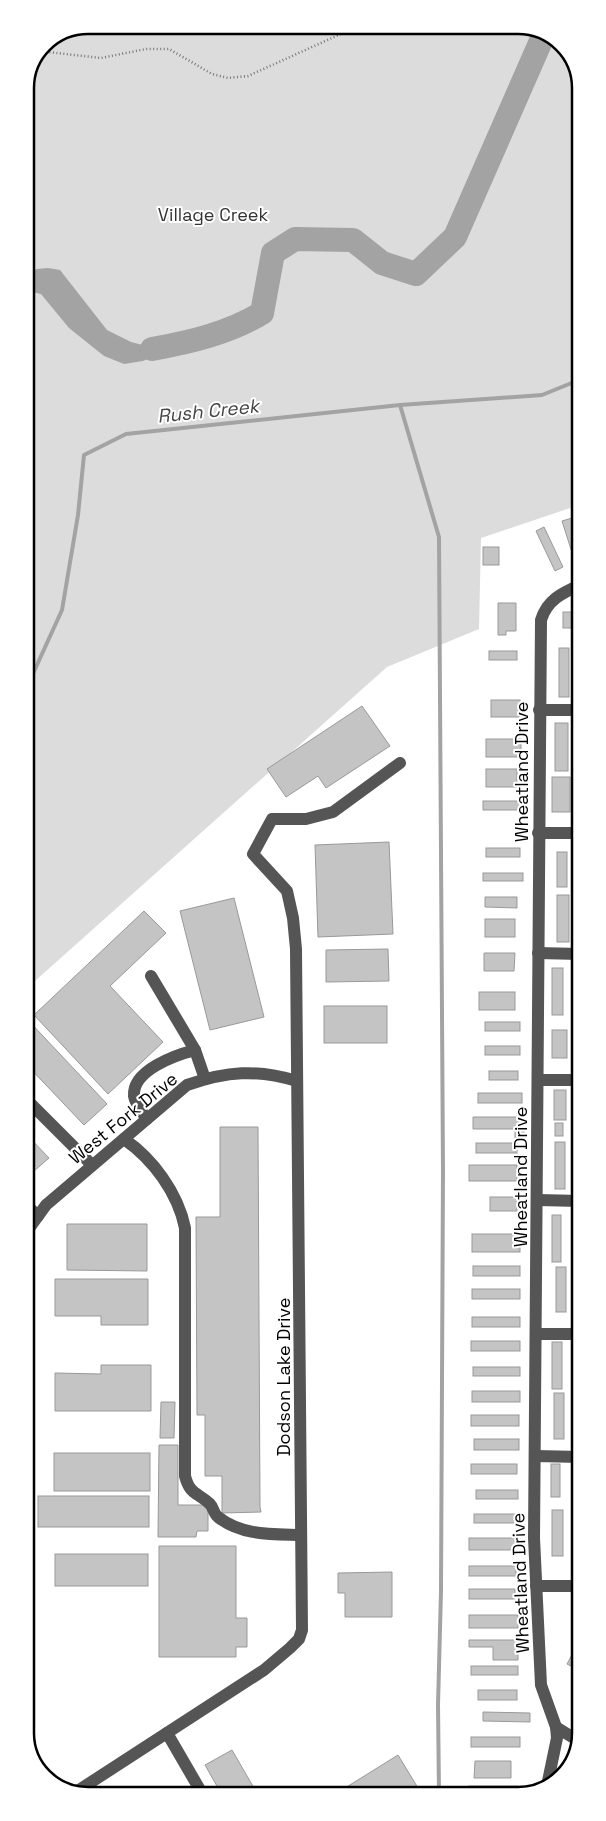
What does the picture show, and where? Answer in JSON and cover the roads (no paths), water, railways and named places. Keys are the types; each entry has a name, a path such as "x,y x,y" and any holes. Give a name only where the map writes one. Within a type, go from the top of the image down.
{"street":[{"name":"Wheatland Drive","path":"548,1778 557,1738 556,1727 541,1685 534,1538 538,1200 539,710 541,620 544,609 556,596 572,589"},
{"path":"539,710 572,710"},
{"name":"Dodson Lake Drive","path":"93,1787 166,1733 264,1670 299,1639 302,1630 296,949 293,918 287,891 253,854 272,819 306,819 333,812 400,763"},
{"path":"538,833 572,833"},
{"path":"538,953 572,954"},
{"path":"152,976 195,1050 205,1079"},
{"path":"147,1119 135,1100 135,1087 144,1076 165,1059 195,1050"},
{"name":"West Fork Drive","path":"34,1223 46,1205 188,1085 205,1079 248,1072 271,1073 297,1081"},
{"path":"538,1080 572,1080"},
{"path":"34,1107 92,1165"},
{"path":"124,1139 139,1149 165,1182 182,1212 185,1228 185,1476 188,1488 197,1497 210,1504 217,1516 235,1527 260,1534 301,1535"},
{"path":"538,1200 572,1201"},
{"path":"34,1212 38,1216"},
{"path":"537,1334 572,1334"},
{"path":"535,1456 572,1457"},
{"path":"536,1586 572,1586"},
{"path":"556,1727 572,1737"},
{"path":"166,1733 198,1787"}],"waterway":[{"name":"Village Creek","path":"152,349 209,336 236,326 262,313 273,253 295,239 353,240 382,263 416,274 455,237 542,39"},
{"name":"Rush Creek","path":"34,671 62,610 78,515 84,455 126,434 400,405 542,395 572,383"},
{"path":"400,405 439,537 443,1171 439,1787"}]}
